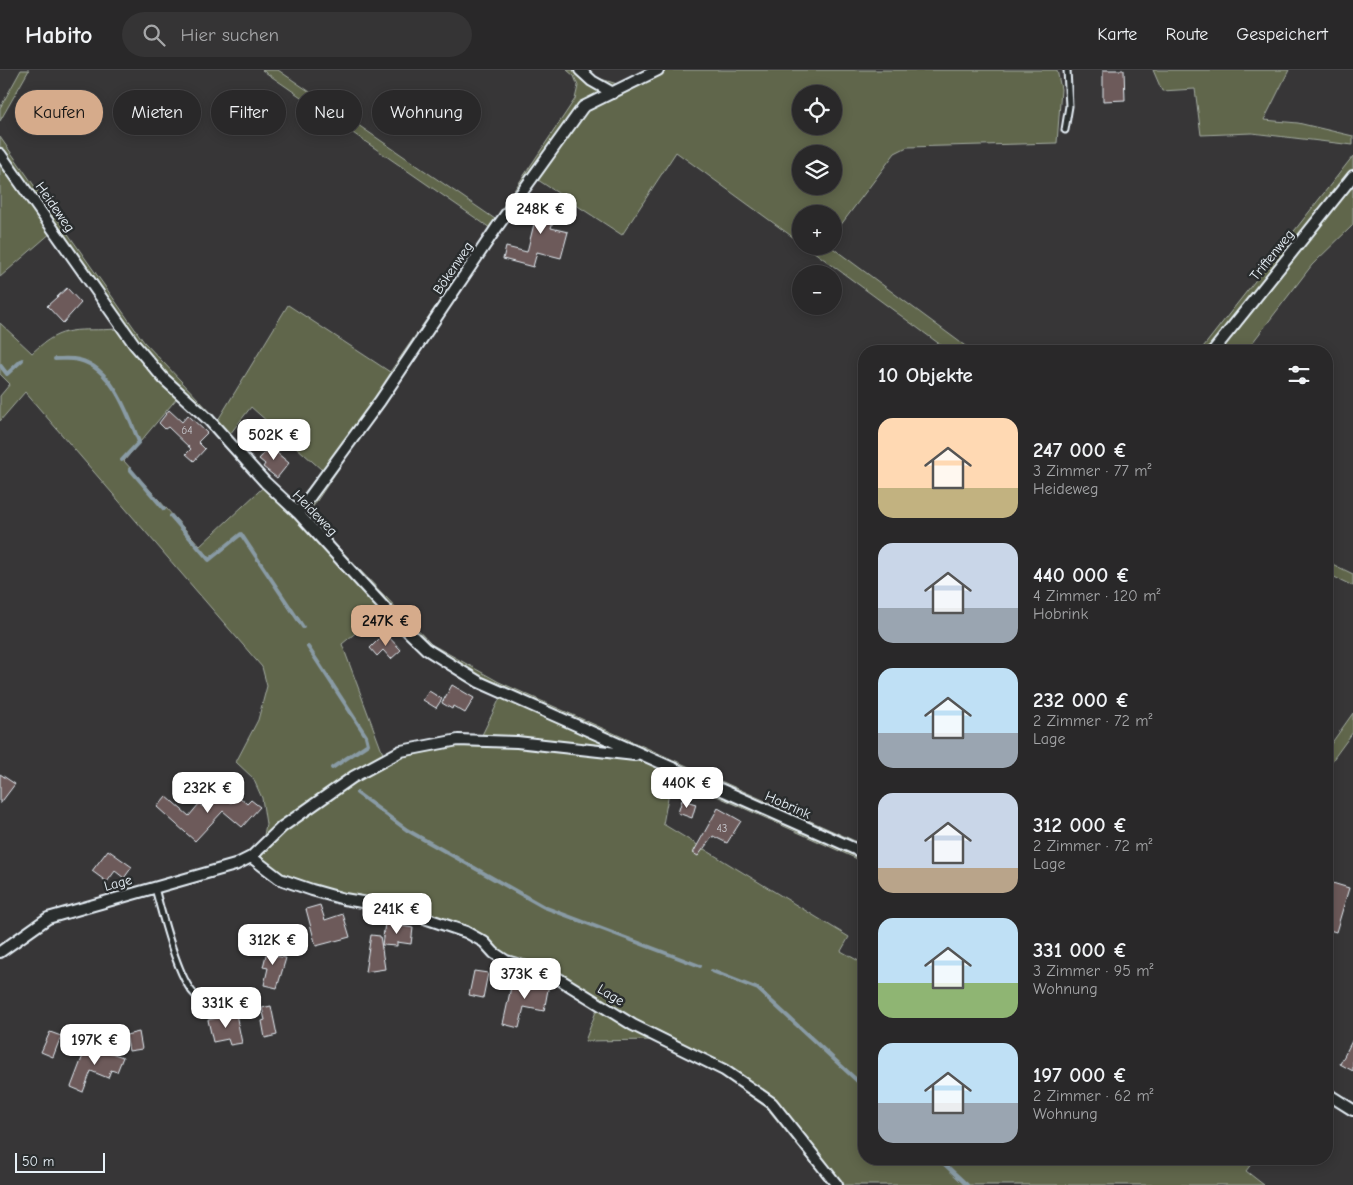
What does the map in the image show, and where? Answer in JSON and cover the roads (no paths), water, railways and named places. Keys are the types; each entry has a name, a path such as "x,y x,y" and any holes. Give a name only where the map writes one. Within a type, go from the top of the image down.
{"street":[{"path":"580,70 592,81 613,93"},
{"name":"Bökenweg","path":"298,513 380,401 497,227 583,107 658,70"},
{"name":"Heideweg","path":"0,154 134,344 163,378 209,420 265,482 298,513 393,617 426,649 479,682 646,757"},
{"name":"Triftenweg","path":"1218,345 1353,176"},
{"name":"Lage","path":"0,952 48,918 235,865 250,857 282,827 353,777 401,751 458,740 517,742 646,757"},
{"name":"Hobrink","path":"646,757 858,850"},
{"name":"Lage","path":"250,857 280,878 304,887 344,898 392,907 466,932 484,942 494,953 506,961 551,974 633,1024 724,1070 772,1103 837,1185"},
{"path":"1333,1097 1353,1110"}],"lane":[{"path":"1065,130 1069,106 1067,70"},
{"path":"155,888 179,966 188,988 199,998 231,1004"}],"waterway":[{"path":"55,359 76,359 91,365 110,382 130,418 139,442 122,460"},
{"path":"0,365 7,374 22,360"},
{"path":"130,469 164,509"},
{"path":"171,516 209,560 241,534 303,627"},
{"path":"308,647 366,736 368,744 332,768"},
{"path":"357,793 407,830 544,907 700,966"},
{"path":"712,971 758,989 858,1081"},
{"path":"945,1165 967,1185"}]}
